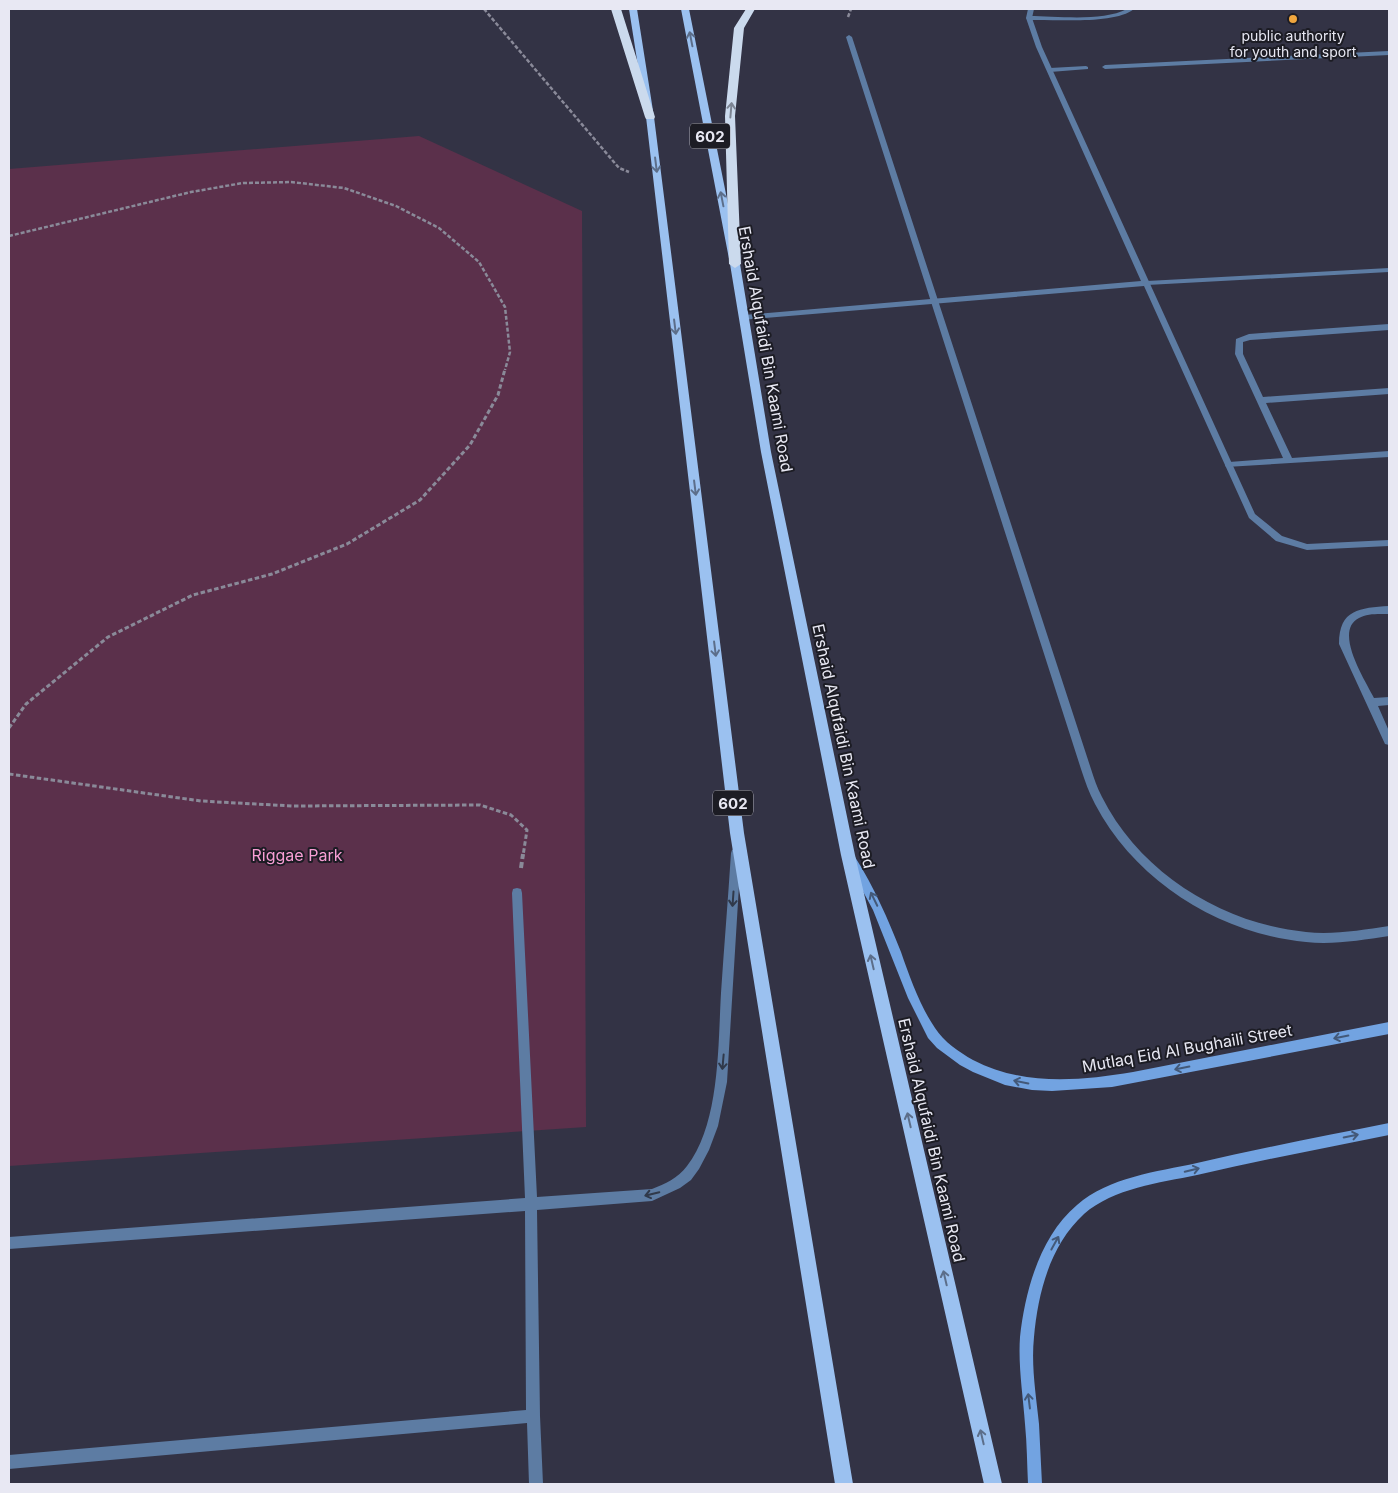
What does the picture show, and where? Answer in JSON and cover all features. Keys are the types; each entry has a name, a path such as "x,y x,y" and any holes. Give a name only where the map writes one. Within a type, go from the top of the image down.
{"highway":[{"path":"616,9 650,117"},
{"path":"735,264 730,116 739,28 750,9"}],"main road":[{"name":"602","path":"633,9 650,117 737,833 844,1484"},
{"name":"Ershaid Alqufaidi Bin Kaami Road","path":"685,9 735,264 766,452 848,855 993,1484"}],"street":[{"path":"1031,9 1029,18 1039,47 1252,516 1279,539 1307,547 1389,543"},
{"path":"1029,18 1109,16 1122,14 1131,9"},
{"path":"849,37 1086,769 1099,803 1119,835 1147,866 1181,893 1229,917 1262,929 1306,937 1348,937 1389,931"},
{"path":"1105,67 1389,53"},
{"path":"1050,70 1086,68"},
{"path":"744,318 1147,283 1389,270"},
{"path":"1289,461 1239,354 1239,340 1249,336 1389,327"},
{"path":"1261,400 1389,391"},
{"path":"1229,466 1389,454"},
{"path":"1389,610 1358,613 1348,620 1342,631 1344,644 1389,741"},
{"path":"1371,702 1389,700"},
{"path":"9,1243 652,1195 676,1186 695,1166 708,1138 719,1101 737,833"},
{"name":"Mutlaq Eid Al Bughaili Street","path":"848,855 864,879 880,911 908,985 933,1035 941,1044 961,1059 976,1067 1017,1082 1049,1085 1100,1082 1389,1028"},
{"path":"518,893 530,1204 533,1416 536,1484"},
{"path":"1035,1484 1032,1424 1026,1377 1027,1338 1032,1302 1043,1266 1058,1237 1078,1211 1095,1198 1117,1188 1236,1159 1389,1129"},
{"path":"9,1462 533,1416"}],"path":[{"path":"484,9 619,168 658,181"},
{"path":"9,236 182,194 243,183 291,182 344,188 396,206 439,228 479,262 506,307 510,352 498,395 470,445 420,500 347,544 272,574 193,594 108,637 26,704 9,728"},
{"path":"9,774 201,802 292,806 480,805 511,815 527,830 518,893"}],"green space":[{"name":"Riggae Park","path":"419,136 582,211 586,1127 9,1166 9,169"}],"place":[{"name":"public authority for youth and sport","path":"1293,19"}]}
